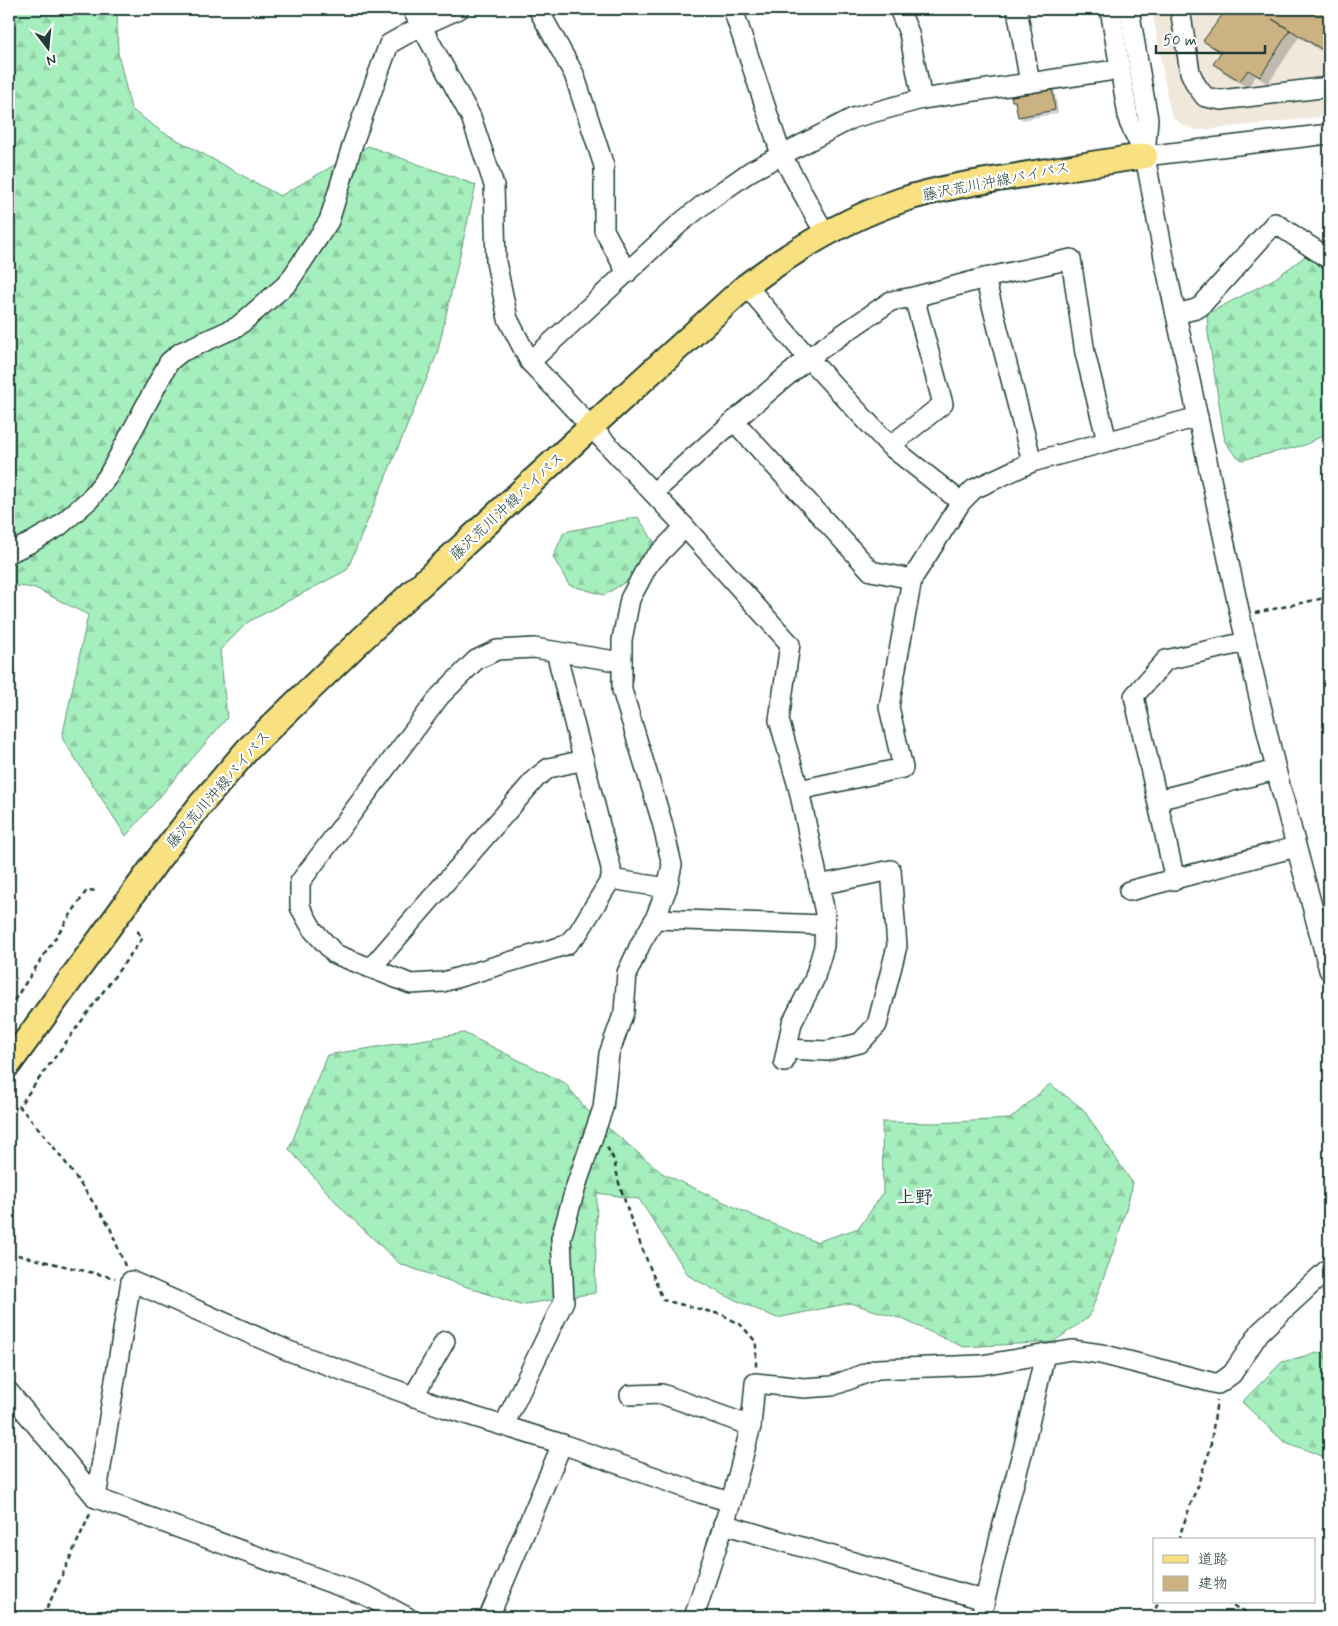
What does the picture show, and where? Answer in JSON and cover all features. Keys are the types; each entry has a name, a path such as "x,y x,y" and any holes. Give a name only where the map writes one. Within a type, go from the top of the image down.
{"main road":[{"name":"藤沢荒川沖線バイパス","path":"9,1064 201,804 248,749 319,680 591,427 746,286 769,269 825,234 902,200 929,192 982,181 1145,156"}],"street":[{"path":"412,9 471,117 494,185 496,262 508,319 530,362 685,527 790,644 779,720 799,790 819,885 825,913 825,925 824,946 814,980 792,1023 786,1055 827,1051 860,1043 877,1025 896,946 892,870 819,885"},
{"path":"9,553 58,527 90,499 108,476 168,362 181,352 237,327 288,283 329,220 353,143 388,44 421,26 459,9"},
{"path":"538,9 574,74 604,166 604,230 627,273"},
{"path":"733,9 781,154 818,222"},
{"path":"899,9 909,33 922,98"},
{"path":"1017,9 1030,83"},
{"path":"1110,9 1129,122 1145,156 1176,314 1240,616 1276,770 1329,970"},
{"path":"1129,9 1148,119 1145,156"},
{"path":"1180,9 1190,72 1196,85 1206,97 1221,100 1329,87"},
{"path":"530,362 679,224 751,171 781,154 853,118 922,98 1108,71"},
{"path":"1145,156 1329,134"},
{"path":"1176,314 1201,306 1275,224 1329,260"},
{"path":"653,493 808,358 890,301 1071,259 1086,352 1107,441"},
{"path":"985,278 1032,462"},
{"path":"890,446 943,404 914,296"},
{"path":"756,297 808,358 890,446 961,502"},
{"path":"799,790 903,768 889,708 912,579 961,502 974,488 1032,462 1198,417"},
{"path":"734,421 871,570 912,579"},
{"path":"504,1426 564,1301 561,1238 577,1183 603,1108 609,1054 624,1012 626,973 655,919 667,888 672,865 662,822 622,690 622,640 630,599 648,565 685,527"},
{"path":"1175,880 1134,696 1166,660 1246,642"},
{"path":"556,652 611,868 611,879 578,933 566,945 443,982 411,984 335,954 313,930 300,907 300,882 440,696 476,660 497,650 534,648 622,662"},
{"path":"371,968 536,778 549,768 584,760"},
{"path":"1157,800 1276,770"},
{"path":"1128,891 1296,847"},
{"path":"611,879 667,888"},
{"path":"655,919 825,925"},
{"path":"694,1617 731,1502 751,1426 755,1383 804,1388 832,1386 877,1369 981,1365 1072,1350 1101,1354 1218,1384 1232,1374 1260,1332 1329,1268"},
{"path":"96,1498 131,1281 289,1351 446,1408 562,1444 700,1493 731,1502"},
{"path":"413,1396 445,1341"},
{"path":"724,1524 983,1608 1005,1516 1024,1450 1045,1354"},
{"path":"9,1392 96,1498 367,1596 406,1617"},
{"path":"630,1395 662,1394 751,1426"},
{"path":"489,1617 562,1444"}],"path":[{"path":"1240,616 1329,597"},
{"path":"9,1008 87,890 97,891"},
{"path":"131,1281 109,1225 63,1159 19,1106 142,939 136,928"},
{"path":"606,1145 614,1160 619,1184 632,1224 663,1300 724,1315 741,1325 756,1342 755,1383"},
{"path":"9,1253 131,1281"},
{"path":"1179,1538 1210,1450 1218,1384"},
{"path":"43,1617 96,1498"},
{"path":"1153,1617 1157,1604"},
{"path":"1229,1604 1257,1617"}],"shaded area":[{"path":"1152,9 1329,9 1329,116 1204,130 1196,130 1183,125 1173,118 1169,106"}],"green space":[{"path":"9,9 117,9 118,53 131,109 161,131 280,196 368,146 476,185 437,354 347,570 248,622 220,650 227,718 126,836 62,738 88,615 35,588 9,585"},
{"path":"1307,255 1329,272 1329,432 1305,445 1242,460 1234,454 1225,442 1208,333 1207,314 1274,279"},
{"path":"638,517 656,545 637,575 604,595 569,585 553,557 564,532"},
{"path":"464,1033 565,1083 586,1109 662,1173 756,1217 816,1242 859,1228 883,1193 882,1122 935,1123 1010,1119 1050,1084 1083,1109 1133,1184 1116,1244 1089,1317 1053,1342 963,1347 902,1319 850,1303 777,1318 724,1295 689,1276 639,1199 597,1193 595,1293 520,1305 400,1264 344,1211 289,1149 327,1055"},
{"path":"1329,1351 1329,1459 1283,1441 1242,1402 1282,1362"}],"building":[{"path":"1224,9 1329,9 1329,44 1327,43 1323,50 1272,19 1290,30 1260,77 1248,70 1240,81 1213,64 1221,52 1203,41 1226,10"},
{"path":"1052,87 1055,110 1018,117 1015,101 1012,101 1011,93"}],"district":[{"name":"上野","path":"915,1197"}]}
